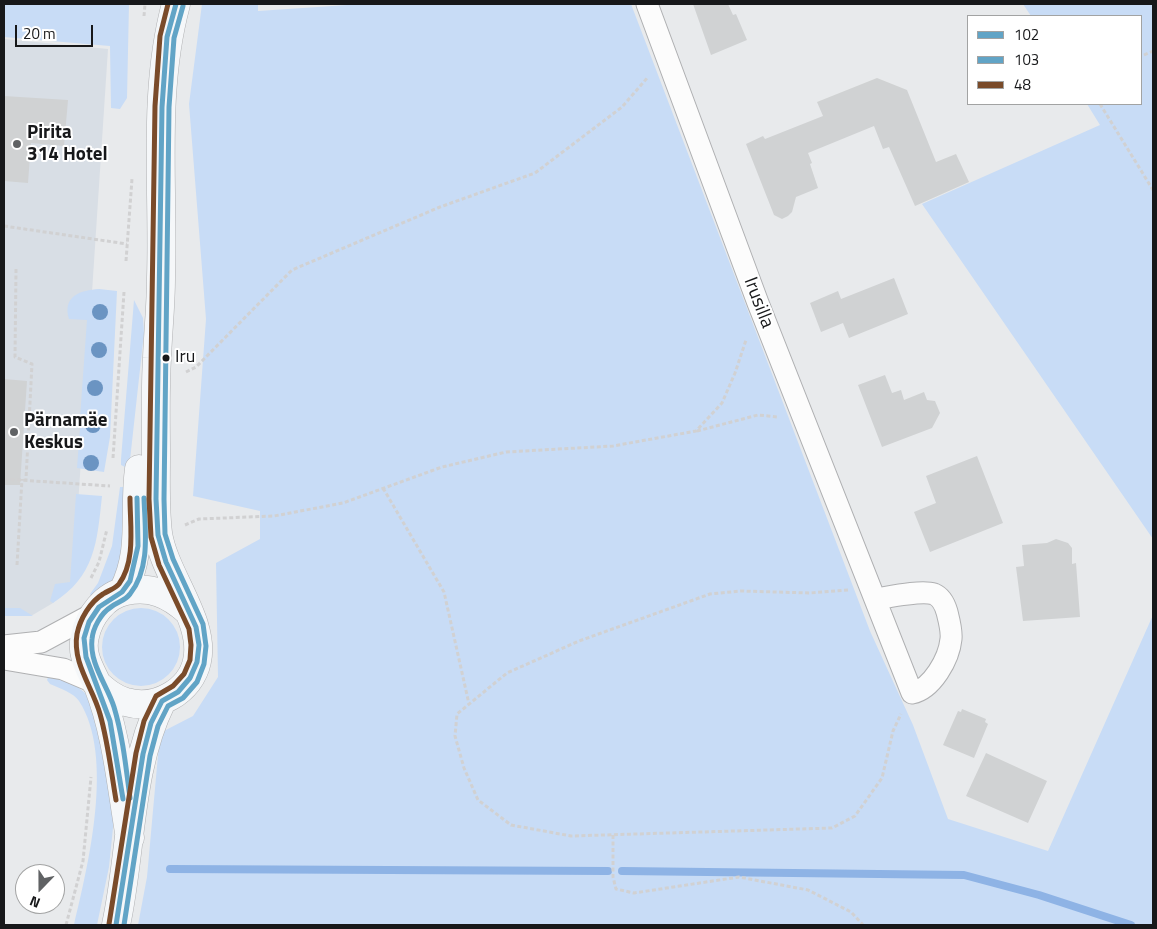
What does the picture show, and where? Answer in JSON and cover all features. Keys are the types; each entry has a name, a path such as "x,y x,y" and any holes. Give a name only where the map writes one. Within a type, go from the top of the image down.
{"main road":[{"path":"96,683 110,695 126,702 145,704 162,701 178,692 190,678 197,662 199,645 196,627 166,562 158,535 156,477 157,359 162,279 162,107 167,36 167,4"},
{"path":"167,36 176,4"},
{"path":"123,591 132,575 136,554 138,476 146,411 157,359"},
{"path":"130,838 114,740 106,707 85,661 84,637 93,614 106,600 123,591 141,589 158,591 175,599 188,611"},
{"path":"116,925 143,754 151,723 162,701"}],"street":[{"name":"Irusilla","path":"647,4 758,303 912,693"},
{"path":"873,593 933,594 944,603 951,638 948,650 929,683 922,691 912,693"},
{"path":"4,646 41,642 93,614"},
{"path":"4,659 63,669 96,683"}],"path":[{"path":"1144,55 1153,51"},
{"path":"186,372 196,367 292,270 440,207 535,173 622,107 666,56"},
{"path":"1101,105 1153,190"},
{"path":"4,226 127,244"},
{"path":"16,269 15,357 32,364 17,565"},
{"path":"113,465 124,292"},
{"path":"696,431 722,403 735,373 758,303"},
{"path":"158,535 199,520 227,516 274,516 342,503 442,467 506,452 614,446 696,431 758,415 804,420"},
{"path":"4,479 111,486"},
{"path":"110,495 112,480"},
{"path":"383,488 444,592 469,704"},
{"path":"86,586 99,562 108,524"},
{"path":"873,593 839,592 810,594 741,591 710,594 579,641 507,673 457,714 455,736 464,768 478,800 510,825 571,836 832,828 855,816 882,778 893,731 912,693"},
{"path":"66,925 83,861 92,772"},
{"path":"613,835 613,877 616,889 634,893 738,877 808,890 851,912 863,925"}],"shaded area":[{"path":"4,4 129,4 127,98 120,109 111,108 110,46 4,37"},
{"path":"202,4 258,4 258,11 362,4 631,4 870,631 913,725 948,819 1048,851 1153,615 1153,925 138,925 147,877 160,733 193,716 218,677 216,563 260,539 260,511 193,496 206,319 189,104"},
{"path":"1023,4 1153,4 1153,539 922,204 1100,125 1088,105 1142,105 1142,15 1030,15"},
{"path":"4,39 108,49 73,581 53,603 31,616 4,616"},
{"path":"99,289 117,291 110,437 104,472 77,468 80,428 64,427 61,421 65,417 80,418 87,320 69,319 68,305 80,293"},
{"path":"134,300 143,318 144,333 129,469 121,465 121,459"},
{"path":"120,487 127,487 125,545 112,581 92,598 90,594 98,583 112,546"},
{"path":"76,494 102,496 98,529 86,570 67,593 53,603 50,601 55,584 70,582"},
{"path":"4,608 20,608 33,616 4,616"},
{"path":"141,608 156,611 168,620 177,632 180,647 177,662 168,674 156,683 141,686 126,683 114,674 105,662 102,647 105,632 114,620 126,611"},
{"path":"49,675 73,683 85,693 102,731 114,818 109,867 97,925 74,925 86,873 95,811 97,780 95,751 90,724 77,698 50,684 47,680"}],"building":[{"path":"693,4 728,4 733,15 736,14 747,40 711,55"},
{"path":"877,78 907,90 936,162 956,154 969,182 915,206 889,147 883,149 874,126 808,153 818,188 796,197 792,212 788,216 782,219 774,215 746,144 763,136 765,139 823,116 817,102"},
{"name":"Pirita 314 Hotel","path":"4,96 68,100 64,146 31,143 28,183 4,181"},
{"path":"894,278 908,314 849,338 843,323 821,332 810,303 838,291 841,299"},
{"path":"885,375 892,393 901,390 904,400 924,392 927,400 935,401 940,413 932,428 882,447 858,385"},
{"name":"Pärnamäe Keskus","path":"4,379 27,381 20,485 4,485"},
{"path":"977,456 1003,523 930,552 914,512 936,503 926,476"},
{"path":"1056,539 1068,543 1072,548 1072,564 1076,563 1080,617 1023,621 1016,567 1024,566 1022,545 1047,543"},
{"path":"962,709 986,719 985,722 988,724 974,758 943,745 958,711 961,712"},
{"path":"986,753 1047,781 1028,823 966,796"}],"waterway":[{"path":"170,869 608,871"},
{"path":"622,871 964,875 1039,895 1131,925"}],"transit line":[{"name":"48","path":"109,924 136,753 144,721 156,696 173,686 184,674 190,660 191,645 189,629 159,565 151,537 149,499 155,106 160,36 168,4"},
{"name":"102","path":"116,925 143,754 151,723 162,701 178,692 190,678 197,662 199,645 196,627 166,562 158,535 156,499 162,107 167,37 176,4"},
{"name":"103","path":"124,925 150,756 158,726 168,706 183,698 197,682 204,664 206,646 203,624 173,559 165,534 169,107 174,38 183,6"},
{"name":"48","path":"116,800 103,725 97,704 80,665 76,645 78,628 86,611 98,597 119,584 128,565 131,543 130,498"},
{"name":"102","path":"123,799 110,721 86,657 84,638 89,622 99,607 122,592 130,581 138,546 137,498"},
{"name":"103","path":"130,798 117,718 93,657 92,639 101,617 113,605 128,596 137,584 144,560 145,548 144,498"}],"place":[{"name":"Pirita 314 Hotel","path":"17,144"},
{"name":"Iru","path":"166,358"},
{"name":"Pärnamäe Keskus","path":"14,432"}]}
